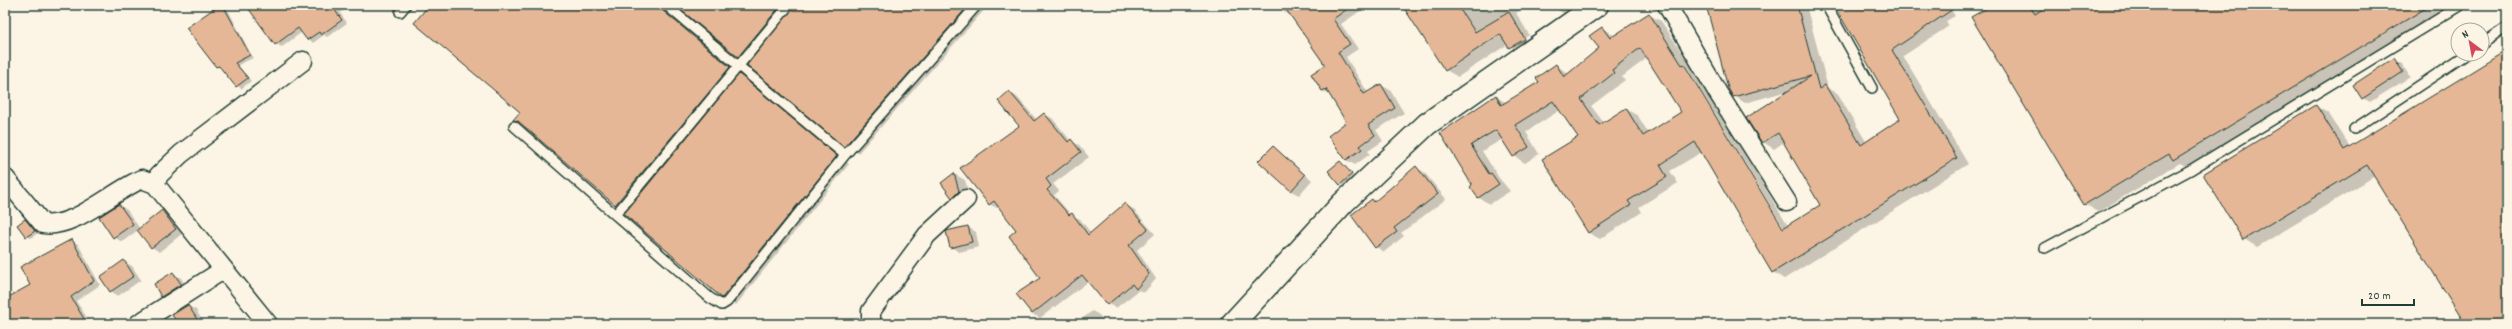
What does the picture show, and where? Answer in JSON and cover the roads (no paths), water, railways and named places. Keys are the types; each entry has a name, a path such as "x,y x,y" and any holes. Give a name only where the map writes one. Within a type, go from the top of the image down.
{"street":[{"path":"1232,324 1343,203 1427,124 1597,5"},
{"path":"1668,5 1718,93 1788,202"},
{"path":"155,184 159,175 181,154 303,61"},
{"path":"5,178 43,224 55,226 70,220 128,185 142,179 155,184 268,324"},
{"path":"871,324 871,311 927,235 966,199"},
{"path":"138,324 223,270"}],"lane":[{"path":"666,5 737,67 846,155"},
{"path":"615,215 789,5"},
{"path":"514,126 710,298 722,304 728,302 846,155 977,5"},
{"path":"1826,5 1872,88"},
{"path":"2045,248 2192,169 2461,5"},
{"path":"2490,39 2507,27"},
{"path":"2354,129 2455,62"}]}
